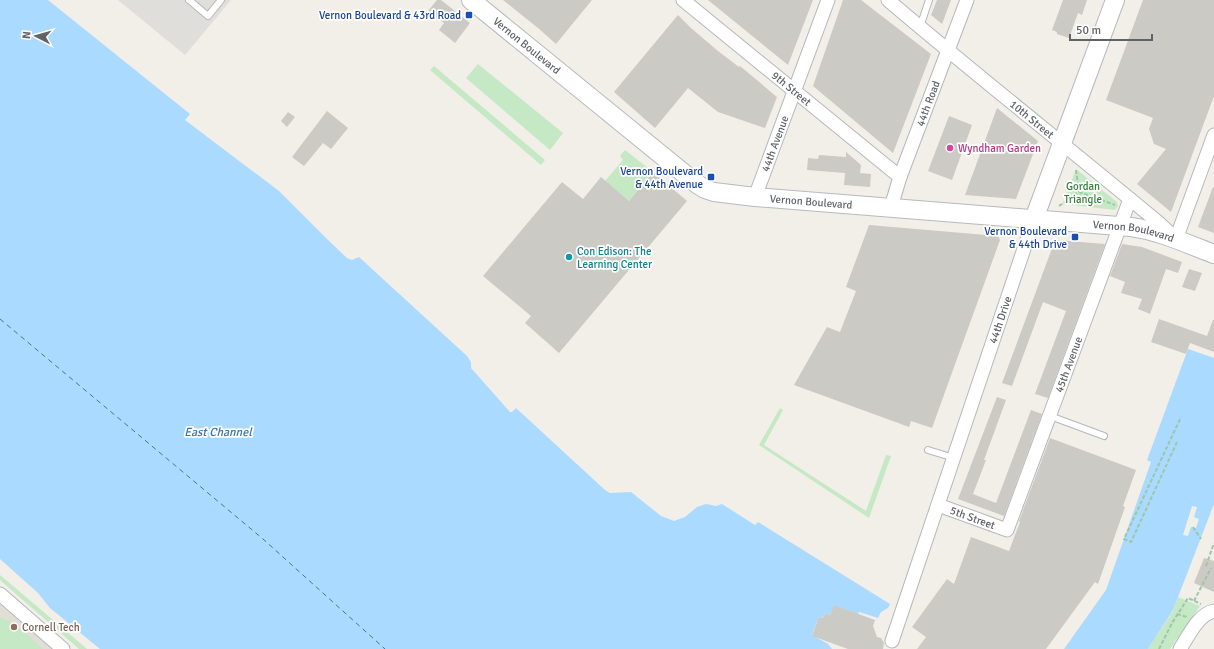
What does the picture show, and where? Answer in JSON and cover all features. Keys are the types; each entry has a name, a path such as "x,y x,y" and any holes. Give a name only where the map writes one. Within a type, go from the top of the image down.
{"main road":[{"name":"Vernon Boulevard","path":"471,0 701,187 714,192 755,197 1120,226 1143,229 1176,239 1214,254"},
{"name":"44th Drive","path":"1034,219 1115,0"}],"street":[{"name":"9th Street","path":"683,0 900,177"},
{"name":"44th Avenue","path":"755,197 828,0"},
{"name":"10th Street","path":"888,0 948,51 1130,198 1176,239"},
{"name":"44th Road","path":"891,207 900,177 967,0"},
{"path":"1176,239 1214,135"},
{"name":"45th Avenue","path":"1007,530 1130,198"},
{"name":"44th Drive","path":"892,641 1034,219"},
{"name":"5th Street","path":"938,505 1007,530"},
{"path":"0,594 63,649"},
{"path":"1180,649 1202,617 1208,613 1209,608"}],"lane":[{"path":"189,0 208,16 220,0"},
{"path":"920,27 929,0"},
{"path":"1050,416 1104,436"},
{"path":"928,450 954,458"}],"path":[{"path":"1076,169 1079,192"},
{"path":"1059,206 1079,192"},
{"path":"1079,192 1118,206"},
{"path":"1177,442 1131,542 1124,539 1181,417"},
{"path":"1193,527 1201,539"},
{"path":"1206,566 1214,543"},
{"path":"1194,601 1211,568"},
{"path":"1159,649 1177,614 1188,598 1209,608"},
{"path":"1177,614 1191,619"}],"shaded area":[{"path":"118,0 231,0 185,55"},
{"name":"Cornell Tech","path":"0,601 54,649 0,649"}],"green space":[{"path":"478,64 563,133 550,150 466,78"},
{"path":"434,66 545,160 541,165 430,70"},
{"path":"625,150 653,172 629,201 605,181 623,160 620,156"},
{"name":"Gordan Triangle","path":"1076,169 1117,202 1118,206 1115,210 1063,204"},
{"path":"780,408 783,410 764,445 866,511 886,455 891,456 869,518 759,445"},
{"path":"0,575 87,649 79,649 0,580"},
{"path":"1178,597 1200,606 1170,649 1148,649 1173,611"},
{"path":"0,617 15,624 43,649 0,649"}],"water":[{"name":"East Channel","path":"0,0 48,0 190,114 185,120 279,191 347,258 352,260 359,257 467,356 471,362 471,368 510,412 516,408 605,490 610,493 631,492 661,516 674,521 685,517 697,507 706,504 716,506 722,504 755,525 758,522 890,604 888,608 881,612 878,618 859,612 858,614 834,606 830,615 825,613 823,618 819,617 812,635 828,644 832,649 100,649 50,608 38,593 0,559"},
{"path":"1188,349 1214,358 1214,504 1173,610 1148,649 1064,649 1106,590 1151,462 1147,460"}],"pier":[{"path":"1192,506 1197,507 1194,517 1199,519 1196,528 1191,527 1188,536 1183,535"}],"building":[{"path":"437,0 441,0 470,23 455,43 439,30 444,23 428,11"},
{"path":"503,0 592,0 556,44"},
{"path":"708,0 813,0 788,65"},
{"path":"843,0 861,0 931,54 893,153 813,86"},
{"path":"937,0 951,0 942,24 931,15"},
{"path":"1063,0 1087,0 1082,15 1078,13 1069,38 1057,34 1057,32 1052,30"},
{"path":"1143,0 1214,0 1214,96 1171,212 1137,184 1166,149 1154,144 1149,129 1153,118 1106,100"},
{"path":"678,15 718,51 739,67 740,66 777,97 765,128 718,112 688,88 655,128 614,92"},
{"path":"997,108 1038,141 1016,199 965,195"},
{"path":"327,111 348,128 331,149 323,143 304,166 292,157"},
{"path":"288,112 295,117 287,127 281,121"},
{"name":"Wyndham Garden","path":"949,116 972,125 952,180 928,171"},
{"path":"846,152 861,165 860,173 871,174 870,187 844,185 845,173 807,170 808,158 818,159 819,155 846,157"},
{"name":"Con Edison: The Learning Center","path":"653,172 687,201 559,353 525,323 531,316 483,276 562,182 583,199 601,177 629,201"},
{"path":"1214,187 1214,233 1198,227"},
{"path":"869,225 998,236 1000,240 932,428 911,421 909,427 794,385 827,327 840,332 856,291 846,287"},
{"path":"1057,240 1105,244 1048,398 1035,394 1066,311 1043,302 1012,386 1002,383 1054,243"},
{"path":"1122,244 1142,247 1182,262 1178,273 1166,269 1150,314 1138,309 1142,299 1121,293 1125,282 1110,276"},
{"path":"1189,269 1202,273 1195,291 1182,287"},
{"path":"1159,319 1207,336 1214,320 1214,352 1190,343 1186,354 1151,342"},
{"path":"997,397 1006,400 973,494 996,503 1031,410 1042,414 1004,516 958,499"},
{"path":"1050,438 1136,470 1123,506 1125,507 1098,584 1095,582 1046,649 917,649 926,637 912,627 947,579 954,584 971,537 1009,551"},
{"path":"1204,558 1214,561 1214,592 1194,583"},
{"path":"834,605 875,620 873,626 877,637 881,638 884,643 883,649 848,649 812,636 819,617 823,618 825,613 830,615"}],"ferry route":[{"path":"0,319 263,539 385,649"}],"place":[{"name":"Vernon Boulevard & 43rd Road","path":"469,15"},
{"name":"Wyndham Garden","path":"950,148"},
{"name":"Vernon Boulevard & 44th Avenue","path":"711,177"},
{"name":"Vernon Boulevard & 44th Drive","path":"1075,237"},
{"name":"Con Edison: The Learning Center","path":"569,257"},
{"name":"Cornell Tech","path":"14,627"}]}
